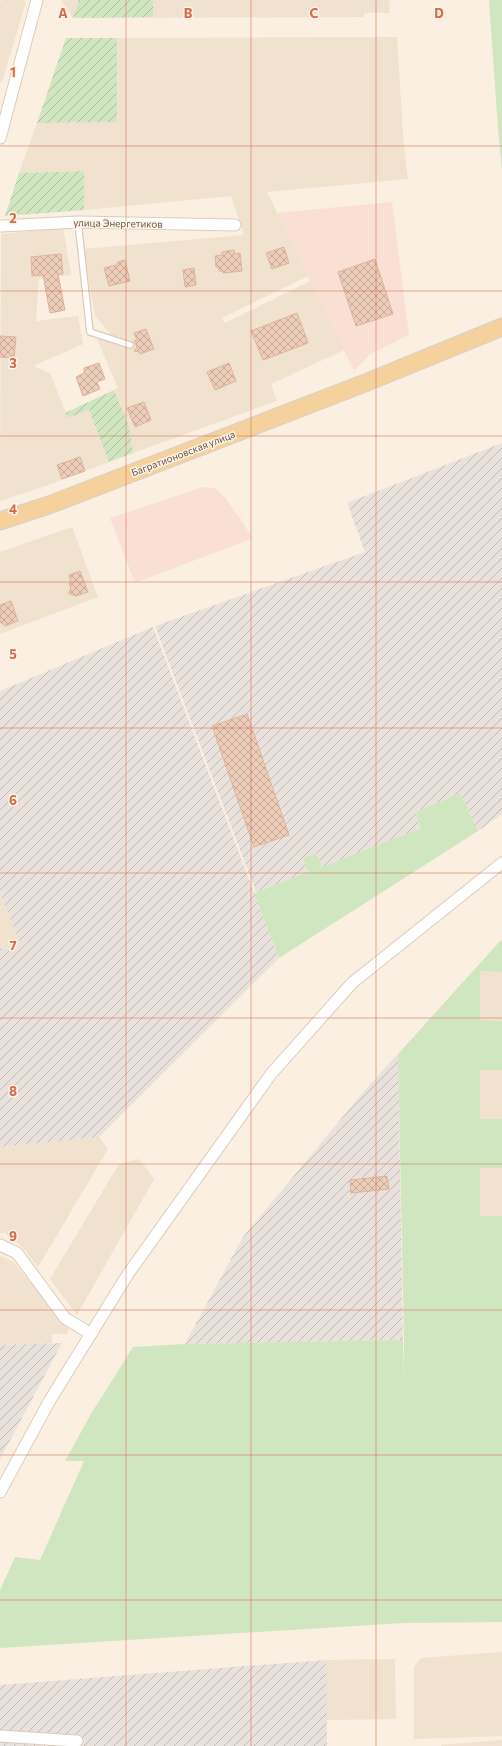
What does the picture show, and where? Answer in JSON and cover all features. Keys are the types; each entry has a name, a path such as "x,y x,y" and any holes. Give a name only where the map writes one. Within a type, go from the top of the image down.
{"main road":[{"name":"Багратионовская улица","path":"0,521 49,505 365,383 502,328"}],"street":[{"path":"0,138 37,0"},
{"name":"улица Энергетиков","path":"0,226 78,222 236,225"},
{"path":"0,1492 50,1400 128,1274 271,1074 352,983 502,863"},
{"path":"0,1245 16,1253 65,1318 91,1334"},
{"path":"0,1736 77,1740"}],"lane":[{"path":"78,222 90,332 130,345"}],"shaded area":[{"path":"24,0 26,2 2,82 0,82 0,1"},
{"path":"61,0 389,0 390,13 364,13 364,17 73,18"},
{"path":"397,37 403,137 408,179 267,192 308,276 222,318 225,323 310,281 344,350 271,384 277,401 133,453 129,426 114,390 118,388 97,339 110,333 95,316 83,249 244,235 231,196 84,210 84,171 19,173 37,123 117,122 117,38"},
{"path":"392,202 409,335 370,354 354,371 277,213"},
{"path":"63,228 71,275 39,279 36,321 78,316 83,344 33,366 50,373 68,418 89,410 109,462 40,488 0,501 1,234"},
{"path":"502,443 502,814 478,831 460,793 415,812 421,828 322,867 316,853 303,858 309,872 256,892 155,626 365,552 347,503"},
{"path":"203,487 214,488 224,496 253,538 135,583 110,518"},
{"path":"72,527 98,597 0,634 0,552"},
{"path":"153,627 279,958 99,1137 0,1147 0,949 22,948 0,893 0,691"},
{"path":"0,893 22,948 0,949"},
{"path":"480,971 502,972 502,1021 480,1020"},
{"path":"398,1054 403,1340 185,1344 243,1237 365,1090"},
{"path":"480,1070 502,1070 502,1119 480,1119"},
{"path":"99,1137 108,1149 38,1267 23,1248 5,1233 0,1233 0,1147"},
{"path":"139,1159 154,1179 77,1315 50,1279 119,1164"},
{"path":"480,1168 502,1168 502,1216 480,1216"},
{"path":"0,1256 12,1261 19,1269 69,1330 67,1334 52,1334 52,1343 0,1345"},
{"path":"62,1343 0,1459 0,1345"},
{"path":"502,1652 502,1736 414,1739 414,1667 421,1658"},
{"path":"395,1659 396,1719 326,1720 326,1660"},
{"path":"326,1660 327,1746 0,1746 0,1685"},
{"path":"502,1740 502,1746 441,1746 441,1745"}],"green space":[{"path":"79,0 153,0 153,17 73,18"},
{"path":"489,0 502,0 502,170 498,129"},
{"path":"66,38 117,38 117,122 37,123"},
{"path":"84,171 84,210 5,216 19,173"},
{"path":"114,390 129,426 133,453 109,462 89,410 68,418 65,413"},
{"path":"460,793 478,831 279,958 254,893 308,872 303,858 316,853 322,867 421,828 415,812"},
{"path":"502,939 502,972 480,971 480,1020 502,1021 502,1070 480,1070 480,1119 502,1119 502,1168 480,1168 480,1216 502,1216 502,1622 403,1623 0,1648 0,1590 15,1557 40,1560 84,1461 65,1461 91,1414 133,1347 185,1344 403,1340 404,1378 398,1054"}],"building":[{"path":"284,247 289,263 272,269 266,253"},
{"path":"234,250 235,254 240,253 242,271 223,273 223,271 219,271 219,267 216,267 215,256 222,255 222,252"},
{"path":"61,254 63,274 58,274 65,310 50,313 43,275 32,276 31,257"},
{"path":"375,259 393,314 356,326 338,272"},
{"path":"125,260 130,281 109,286 104,268 116,265 118,262"},
{"path":"194,268 196,285 185,287 183,270"},
{"path":"297,313 308,343 263,360 251,331"},
{"path":"146,329 154,349 140,354 139,352 134,351 137,347 134,341 137,340 134,333"},
{"path":"0,336 16,337 14,358 0,357"},
{"path":"99,363 105,379 97,382 100,389 83,396 76,377 84,373 84,368"},
{"path":"229,363 236,381 215,390 207,372"},
{"path":"144,402 151,420 135,427 127,408"},
{"path":"80,457 85,471 62,479 57,465"},
{"path":"80,571 88,592 76,596 68,593 71,589 69,575"},
{"path":"11,601 18,621 5,626 0,622 0,605"},
{"path":"247,714 289,835 254,847 212,726"},
{"path":"387,1176 389,1189 351,1193 350,1180"}]}
